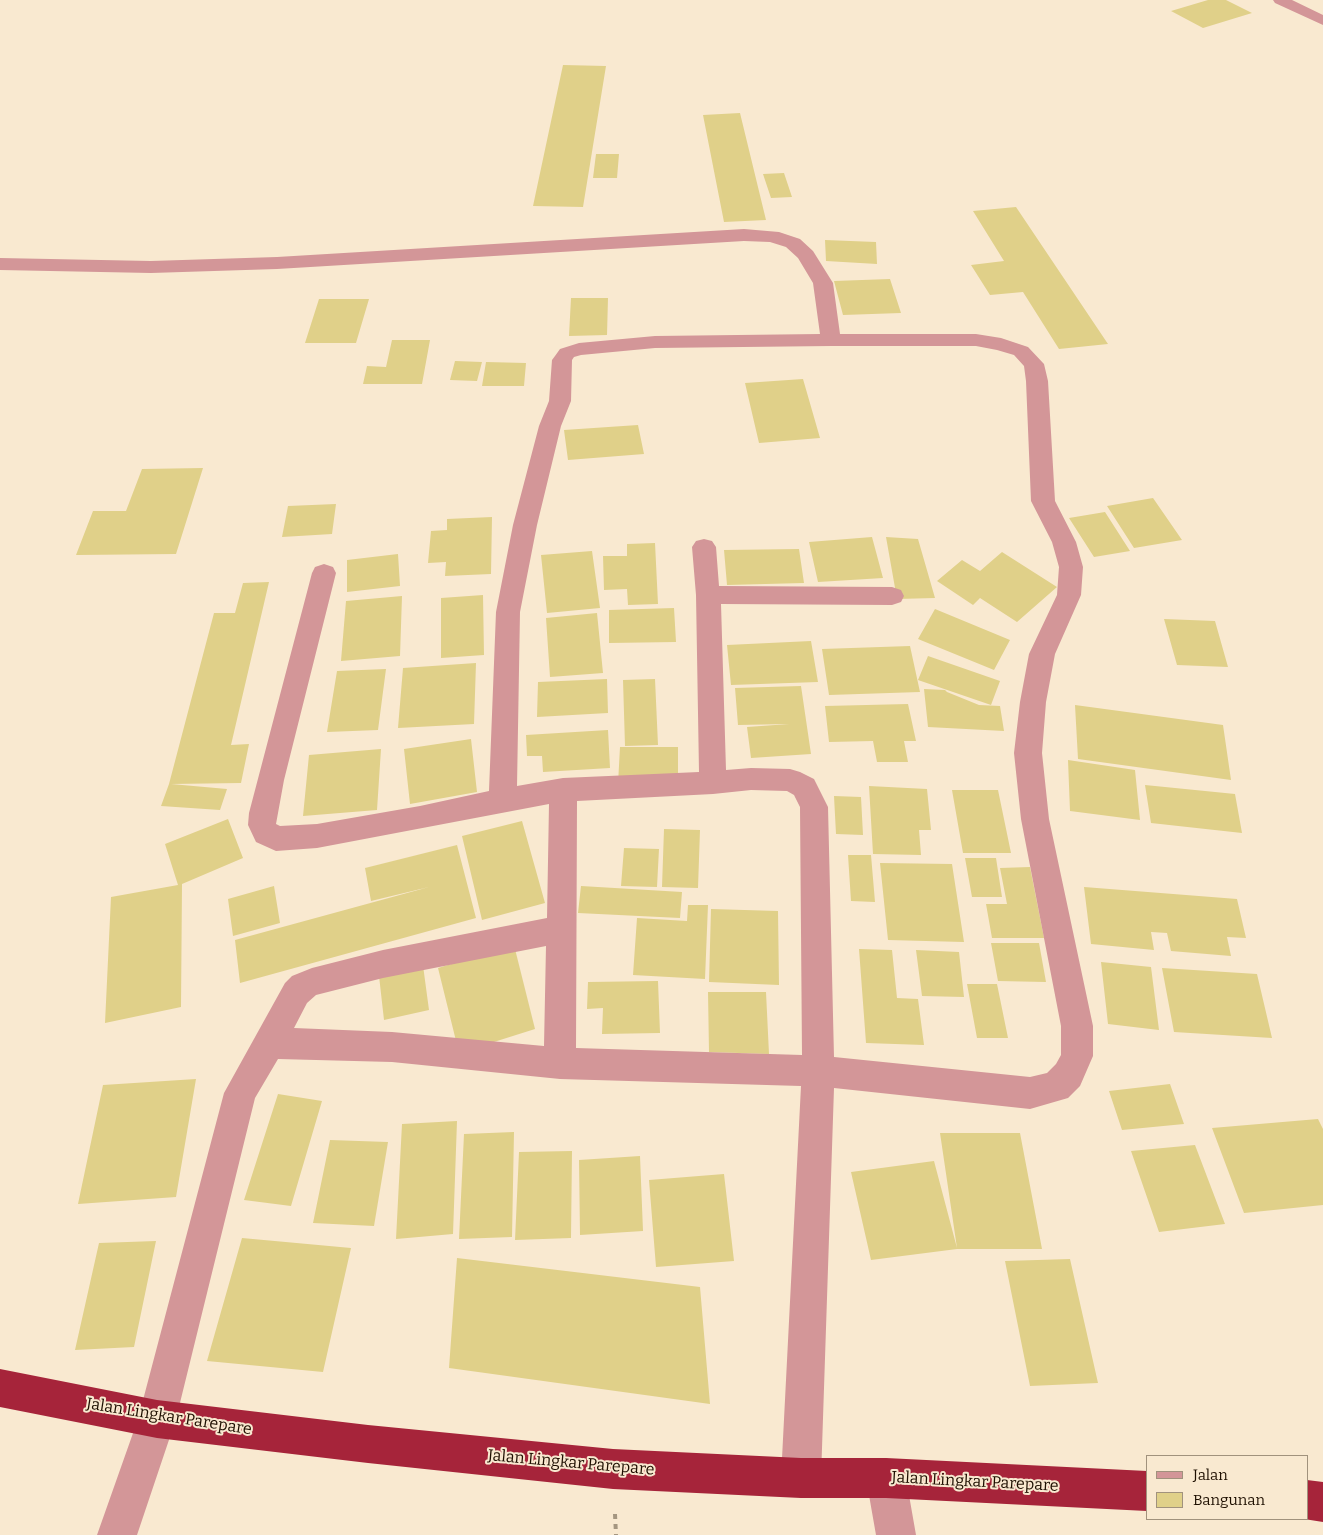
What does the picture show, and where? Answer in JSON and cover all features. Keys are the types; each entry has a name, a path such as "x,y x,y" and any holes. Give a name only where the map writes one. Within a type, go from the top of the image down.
{"highway":[{"name":"Jalan Lingkar Parepare","path":"0,1388 157,1419 368,1444 603,1468 801,1478 886,1478 1146,1491"},
{"path":"1308,1500 1323,1502"}],"street":[{"path":"1280,0 1323,21"},
{"path":"0,264 151,267 277,263 744,235 772,236 793,242 806,255 823,283 831,340"},
{"path":"269,1044 392,1047 560,1063 818,1070 1030,1093 1056,1087 1068,1075 1077,1056 1077,1026 1035,819 1028,753 1033,702 1042,654 1069,595 1072,567 1064,542 1043,501 1037,381 1034,364 1021,351 1001,344 976,340 655,342 579,349 567,353 562,360 560,401 550,426 525,525 508,612 502,800"},
{"path":"704,547 708,595 712,783"},
{"path":"324,573 262,813 262,825 266,833 276,839 317,836 563,790 712,783 751,779 790,780 804,787 814,807 818,1070 801,1478"},
{"path":"708,595 892,596"},
{"path":"560,1063 563,790"},
{"path":"117,1535 157,1419 240,1093 296,993 303,986 312,982 383,964 562,929"},
{"path":"886,1478 896,1535"}],"building":[{"path":"1208,0 1226,0 1252,13 1203,28 1171,11"},
{"path":"563,65 606,66 583,207 533,206"},
{"path":"740,113 766,220 724,222 703,115"},
{"path":"596,154 619,154 617,178 593,178"},
{"path":"784,173 792,197 771,198 763,174"},
{"path":"1016,207 1108,344 1059,349 1023,292 990,295 971,265 1004,261 973,211"},
{"path":"825,240 876,242 877,264 826,261"},
{"path":"890,279 901,313 843,315 834,281"},
{"path":"571,298 608,298 607,335 569,336"},
{"path":"319,299 369,299 356,343 305,343"},
{"path":"392,340 430,340 422,384 363,384 367,366 386,367"},
{"path":"455,361 482,362 477,381 450,380"},
{"path":"486,362 526,363 524,386 482,386"},
{"path":"803,379 820,438 759,443 745,383"},
{"path":"638,425 644,454 568,460 564,430"},
{"path":"203,468 176,554 76,555 93,511 126,511 142,469"},
{"path":"1153,498 1182,540 1134,548 1107,506"},
{"path":"336,504 332,534 282,537 288,506"},
{"path":"1105,512 1130,551 1094,557 1069,518"},
{"path":"492,517 491,574 445,576 446,562 428,563 431,531 447,530 447,519"},
{"path":"872,537 883,578 818,582 809,542"},
{"path":"886,537 918,539 935,598 897,599"},
{"path":"655,543 658,604 628,605 627,589 604,590 603,556 627,556 627,544"},
{"path":"799,549 804,583 727,585 724,550"},
{"path":"592,551 600,608 547,613 541,555"},
{"path":"1002,552 1057,587 1017,622 980,598 973,605 937,581 962,560 980,571"},
{"path":"398,554 400,586 347,592 347,560"},
{"path":"269,582 231,745 249,744 241,783 171,784 227,789 220,810 161,806 169,784 214,613 235,613 243,583"},
{"path":"483,595 484,655 441,658 441,598"},
{"path":"402,596 400,656 341,661 346,601"},
{"path":"674,608 676,642 609,643 609,610"},
{"path":"935,609 1010,640 994,670 918,639"},
{"path":"597,613 603,673 550,677 546,618"},
{"path":"1164,619 1215,621 1228,667 1177,665"},
{"path":"811,641 818,682 731,685 727,645"},
{"path":"910,646 920,692 829,695 822,649"},
{"path":"928,656 1000,681 991,705 918,680"},
{"path":"476,663 474,724 398,728 403,668"},
{"path":"386,669 378,730 327,732 337,671"},
{"path":"607,679 608,713 537,717 538,682"},
{"path":"655,679 658,745 625,746 623,680"},
{"path":"801,686 811,754 751,758 747,727 789,724 738,725 735,688"},
{"path":"924,689 945,690 979,705 1000,706 1004,731 928,727"},
{"path":"908,704 916,741 904,741 908,762 877,762 873,741 829,742 825,706"},
{"path":"1075,705 1223,725 1231,780 1078,759"},
{"path":"608,730 610,768 543,772 542,756 527,756 526,735"},
{"path":"471,739 477,792 410,804 404,749"},
{"path":"620,747 678,747 678,784 618,784"},
{"path":"381,749 377,810 303,816 309,755"},
{"path":"1068,760 1135,770 1140,820 1070,811"},
{"path":"1145,785 1235,794 1242,833 1151,823"},
{"path":"869,786 927,789 931,830 919,830 921,855 873,854"},
{"path":"952,790 998,790 1011,853 963,853"},
{"path":"834,796 861,797 863,835 836,834"},
{"path":"228,819 243,858 182,884 181,1007 105,1023 111,897 178,885 165,844"},
{"path":"522,821 545,903 482,920 462,836"},
{"path":"664,829 700,830 698,888 662,887"},
{"path":"457,845 476,918 240,983 235,940 429,887 371,901 365,868"},
{"path":"624,848 659,849 657,887 621,886"},
{"path":"848,855 871,855 875,902 851,901"},
{"path":"965,858 996,858 1002,897 972,897"},
{"path":"880,863 952,864 964,942 888,940"},
{"path":"1030,867 1044,938 992,938 986,904 1007,904 1000,868"},
{"path":"274,886 280,923 233,936 228,899"},
{"path":"581,886 682,892 680,918 578,913"},
{"path":"1084,887 1237,899 1246,938 1227,937 1231,956 1171,951 1167,933 1151,932 1154,950 1091,944"},
{"path":"688,905 708,905 705,979 633,975 637,918 687,921"},
{"path":"711,909 778,911 779,985 709,982"},
{"path":"991,943 1039,943 1046,982 998,981"},
{"path":"514,945 535,1029 459,1053 438,968"},
{"path":"859,949 892,950 897,998 918,999 924,1045 866,1043"},
{"path":"916,950 959,952 964,997 922,996"},
{"path":"422,958 429,1010 384,1020 378,967"},
{"path":"1101,962 1151,967 1159,1030 1108,1024"},
{"path":"1162,968 1257,974 1272,1038 1174,1032"},
{"path":"658,981 660,1033 602,1034 603,1008 587,1009 588,982"},
{"path":"967,984 997,984 1008,1038 977,1038"},
{"path":"708,992 766,992 769,1054 709,1052"},
{"path":"196,1079 176,1197 78,1204 103,1085"},
{"path":"1170,1084 1184,1124 1122,1130 1109,1091"},
{"path":"278,1094 322,1101 291,1206 244,1200"},
{"path":"1318,1119 1323,1129 1323,1205 1244,1213 1212,1128"},
{"path":"457,1121 453,1234 396,1239 402,1124"},
{"path":"514,1132 512,1237 459,1239 464,1134"},
{"path":"940,1133 1020,1133 1042,1249 957,1249 871,1260 851,1172 934,1161 957,1248"},
{"path":"330,1140 388,1142 374,1226 313,1223"},
{"path":"1195,1145 1225,1224 1159,1232 1131,1151"},
{"path":"572,1151 571,1238 515,1240 519,1152"},
{"path":"640,1156 643,1231 580,1235 579,1160"},
{"path":"724,1174 734,1261 656,1267 649,1180"},
{"path":"242,1238 351,1248 323,1372 207,1361"},
{"path":"156,1241 134,1347 75,1350 99,1243"},
{"path":"457,1258 700,1287 710,1404 449,1368"},
{"path":"1070,1259 1098,1383 1030,1386 1005,1261"}]}
